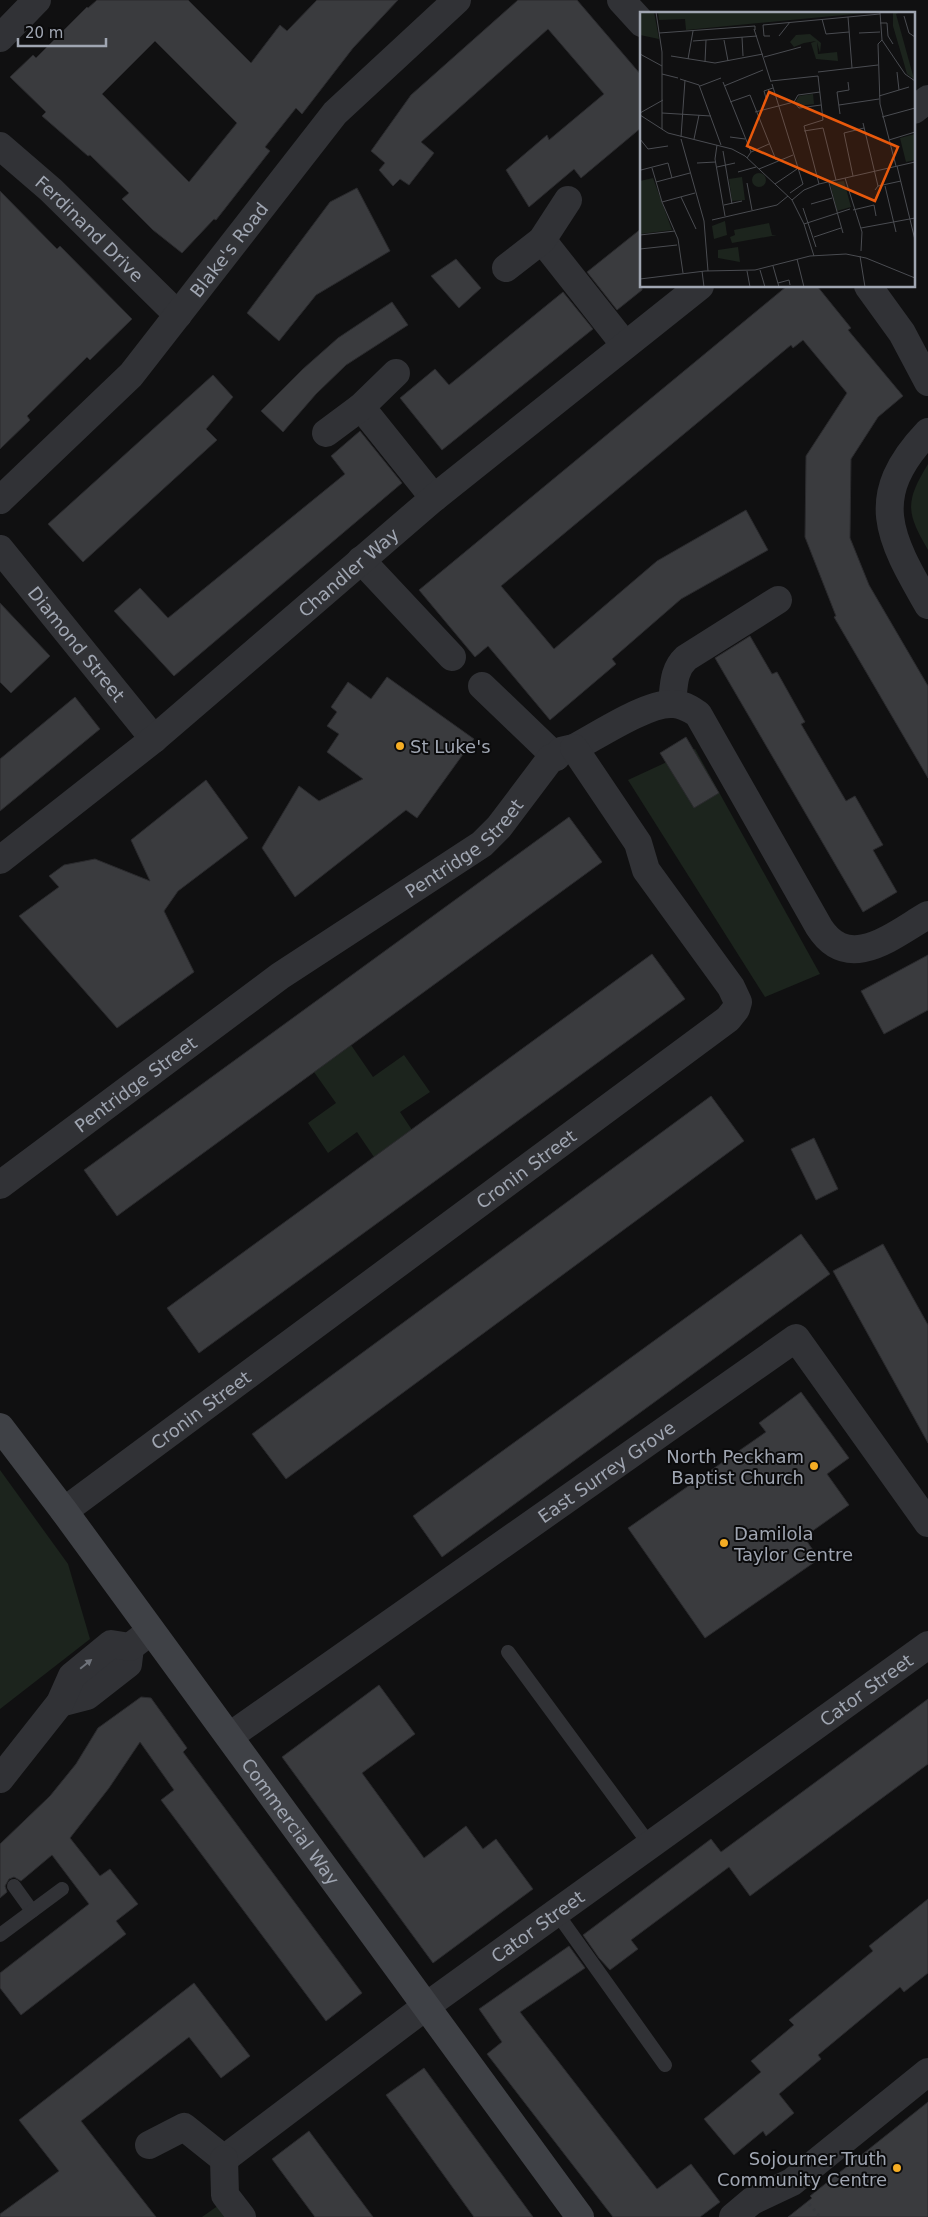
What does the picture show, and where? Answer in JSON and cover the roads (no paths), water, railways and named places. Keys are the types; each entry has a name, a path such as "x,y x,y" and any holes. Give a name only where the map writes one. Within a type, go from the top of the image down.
{"street":[{"path":"0,38 37,0"},
{"name":"Blake's Road","path":"0,500 131,374 335,113 457,0"},
{"path":"621,0 640,21"},
{"path":"916,108 928,99"},
{"name":"Ferdinand Drive","path":"0,146 51,190 178,315"},
{"path":"506,268 542,240 568,200"},
{"path":"542,240 625,345"},
{"name":"Chandler Way","path":"0,860 154,740 434,498 697,288"},
{"path":"870,288 898,326 928,382"},
{"path":"326,433 361,407 396,373"},
{"path":"361,407 434,498"},
{"path":"928,432 905,459 898,471 889,500 889,517 891,531 905,565 928,605"},
{"name":"Diamond Street","path":"0,549 154,740"},
{"path":"361,560 452,658"},
{"path":"778,600 679,664 674,678 672,704 682,705 698,714 827,939 849,950 872,946 928,915"},
{"path":"482,686 565,753"},
{"name":"Pentridge Street","path":"0,1185 280,976 482,844 499,827 551,758 565,753 647,710 672,704"},
{"name":"Cronin Street","path":"64,1511 728,1019 736,1009 738,1002 731,987 646,870 638,843 565,753"},
{"name":"East Surrey Grove","path":"230,1736 796,1338 928,1523"},
{"name":"Commercial Way","path":"0,1427 230,1736 425,2007 580,2217"},
{"path":"0,1779 60,1703 86,1696 128,1664 130,1647 151,1631"},
{"name":"Cator Street","path":"224,2159 425,2007 928,1645"},
{"path":"733,2217 752,2202 792,2182 928,2072"},
{"path":"149,2145 184,2127 224,2159 225,2196 242,2217"}],"lane":[{"path":"508,1652 650,1845"},
{"path":"14,1886 32,1911"},
{"path":"0,1935 62,1889"},
{"path":"556,1912 666,2065"}],"place":[{"name":"St Luke's","path":"400,746"},
{"name":"North Peckham Baptist Church","path":"814,1466"},
{"name":"Damilola Taylor Centre","path":"724,1543"},
{"name":"Sojourner Truth Community Centre","path":"897,2168"}]}
